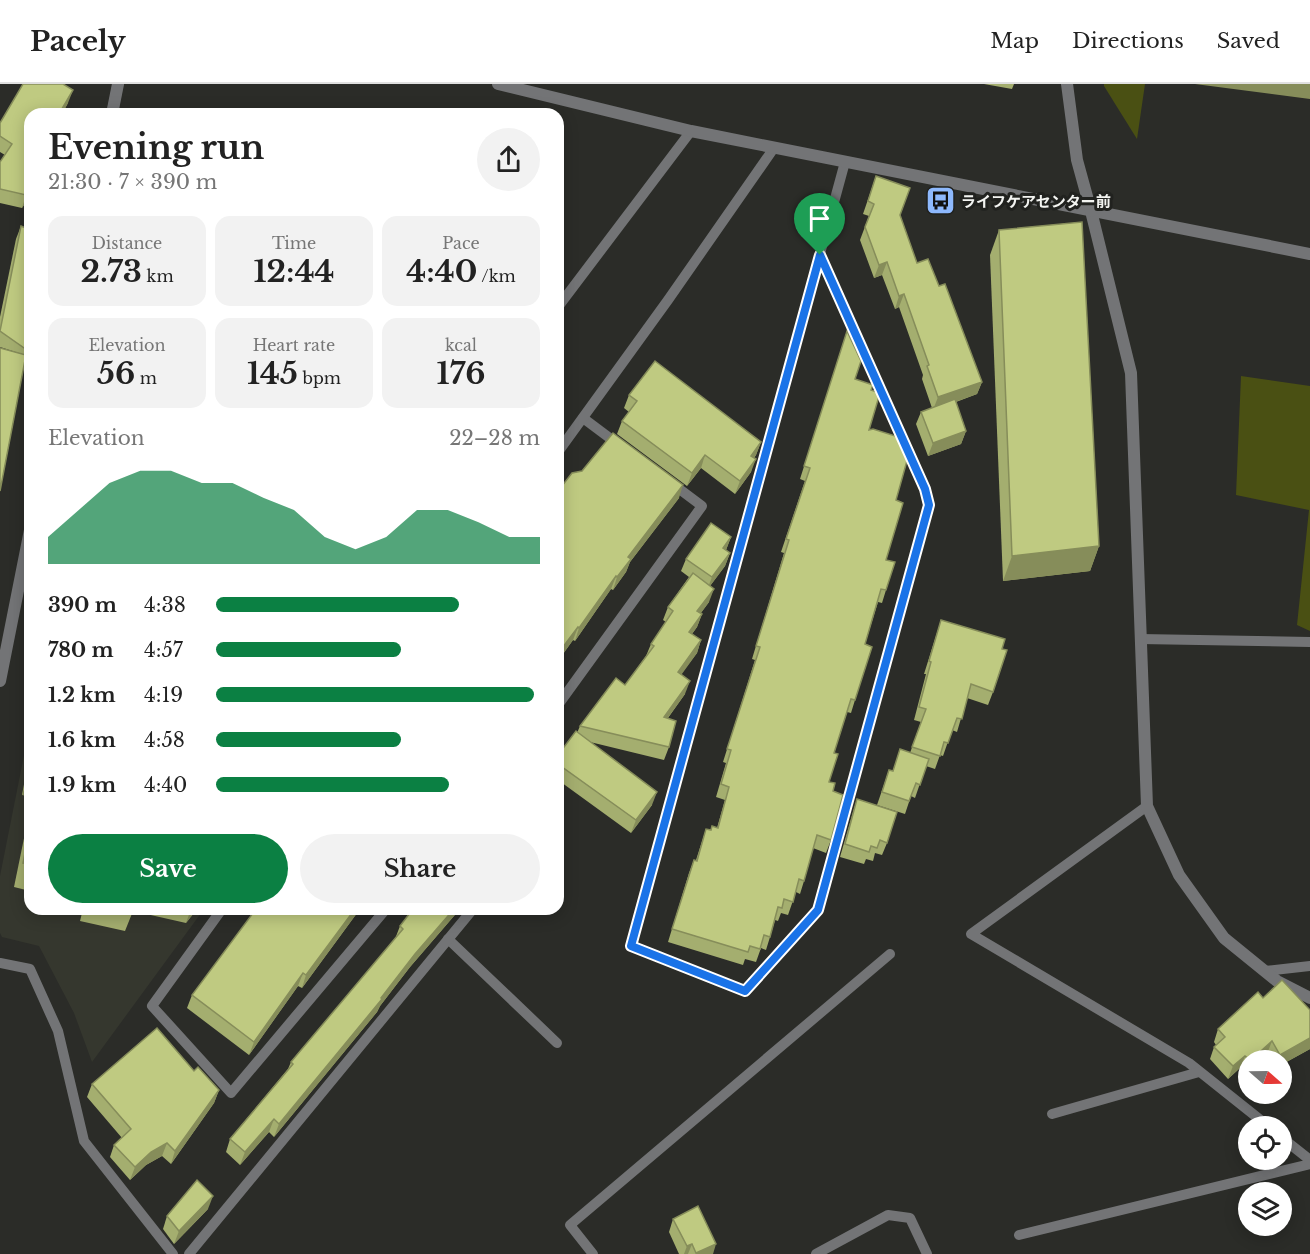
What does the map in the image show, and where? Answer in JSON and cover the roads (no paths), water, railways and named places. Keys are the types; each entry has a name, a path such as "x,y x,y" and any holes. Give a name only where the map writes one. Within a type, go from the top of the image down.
{"street":[{"path":"113,108 118,84"},
{"path":"498,84 691,131 1310,254"},
{"path":"1067,84 1077,160 1131,373 1147,806 1179,875 1224,938 1277,981 1310,998"},
{"path":"0,681 24,560"}],"lane":[{"path":"564,299 691,131"},
{"path":"564,444 774,148"},
{"path":"820,255 925,489 929,505 818,910 745,991 631,946 845,162"},
{"path":"583,418 629,452"},
{"path":"564,697 702,506 656,472"},
{"path":"1140,639 1310,642"},
{"path":"1147,806 971,934 1189,1063 1255,1116"},
{"path":"218,915 152,1006 231,1093 381,915"},
{"path":"189,1254 468,915"},
{"path":"448,939 557,1043"},
{"path":"593,1254 570,1225 890,954"},
{"path":"0,963 30,969 58,1031 84,1141 174,1254"},
{"path":"1265,972 1310,966"},
{"path":"1052,1114 1199,1072"},
{"path":"1292,1146 1310,1160"},
{"path":"1018,1235 1310,1164"},
{"path":"816,1254 888,1215 910,1218 927,1254"}],"place":[{"name":"ライフケアセンター前","path":"940,201"}]}
